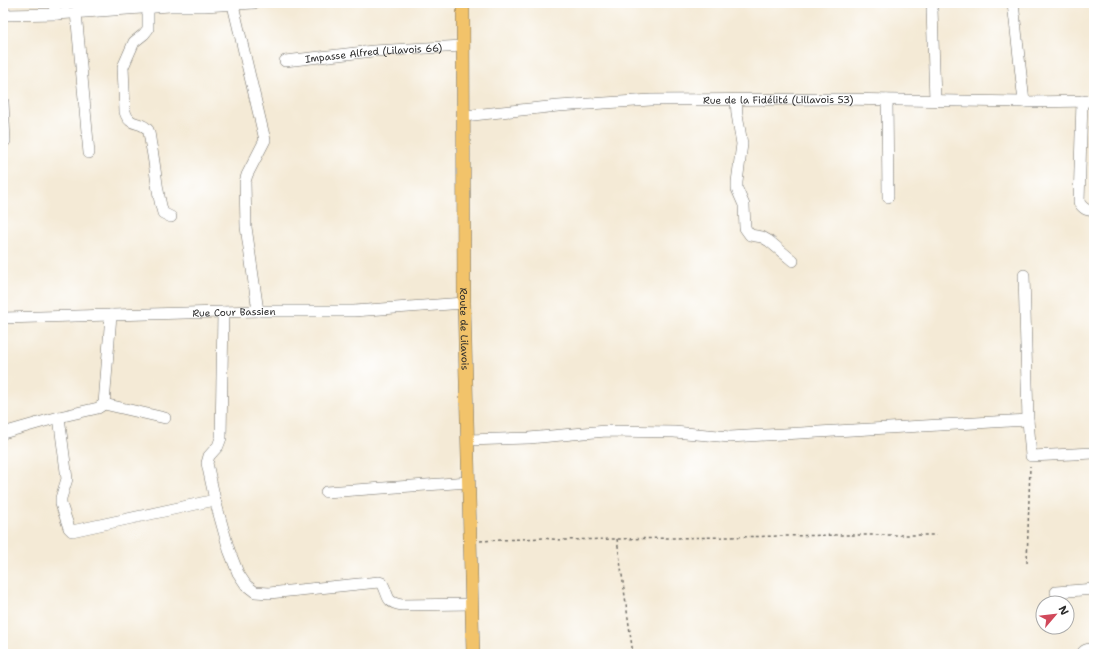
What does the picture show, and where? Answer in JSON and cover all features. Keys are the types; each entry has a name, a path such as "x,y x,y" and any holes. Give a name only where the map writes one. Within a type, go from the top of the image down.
{"main road":[{"name":"Route de Lilavois","path":"463,3 464,303 473,654"}],"street":[{"path":"3,16 55,8 76,12 148,5 234,5 254,3"},
{"path":"1013,3 1024,102"},
{"path":"148,5 148,29 134,42 122,67 125,112 127,118 132,123 143,126 148,131 154,156 159,202 163,213 171,217"},
{"path":"234,5 265,140 246,175 245,182 246,227 258,312"},
{"path":"932,9 935,100"},
{"path":"76,12 89,152"},
{"name":"Impasse Alfred (Lilavois 66)","path":"285,61 373,51 463,46"},
{"path":"736,100 742,144 737,189 744,205 745,228 750,234 762,237 769,241 793,261"},
{"path":"887,100 888,197"},
{"name":"Rue de la Fidélité (Lillavois 53)","path":"464,116 558,106 628,101 1094,101"},
{"path":"1082,101 1079,202 1081,207 1085,210 1094,211"},
{"path":"3,102 6,141"},
{"path":"1024,275 1028,420 1031,456 1094,453"},
{"name":"Rue Cour Bassien","path":"3,318 223,312 354,311 464,303"},
{"path":"223,312 221,438 218,446 209,456 208,463 215,500 229,550 238,573 246,585 255,592 276,592 378,582 382,583 387,598 394,603 402,605 472,604"},
{"path":"104,404 111,315"},
{"path":"3,433 59,417 98,408 104,404 165,418"},
{"path":"59,417 67,479 60,498 69,528 72,531 215,500"},
{"path":"468,440 529,438 606,431 674,432 730,437 1028,420"},
{"path":"326,492 469,482"},
{"path":"1056,592 1094,589"},
{"path":"1082,654 1083,651 1094,648"}],"path":[{"path":"1027,563 1031,456"},
{"path":"470,542 543,538 560,540 838,535 937,535"},
{"path":"617,538 633,654"}]}
